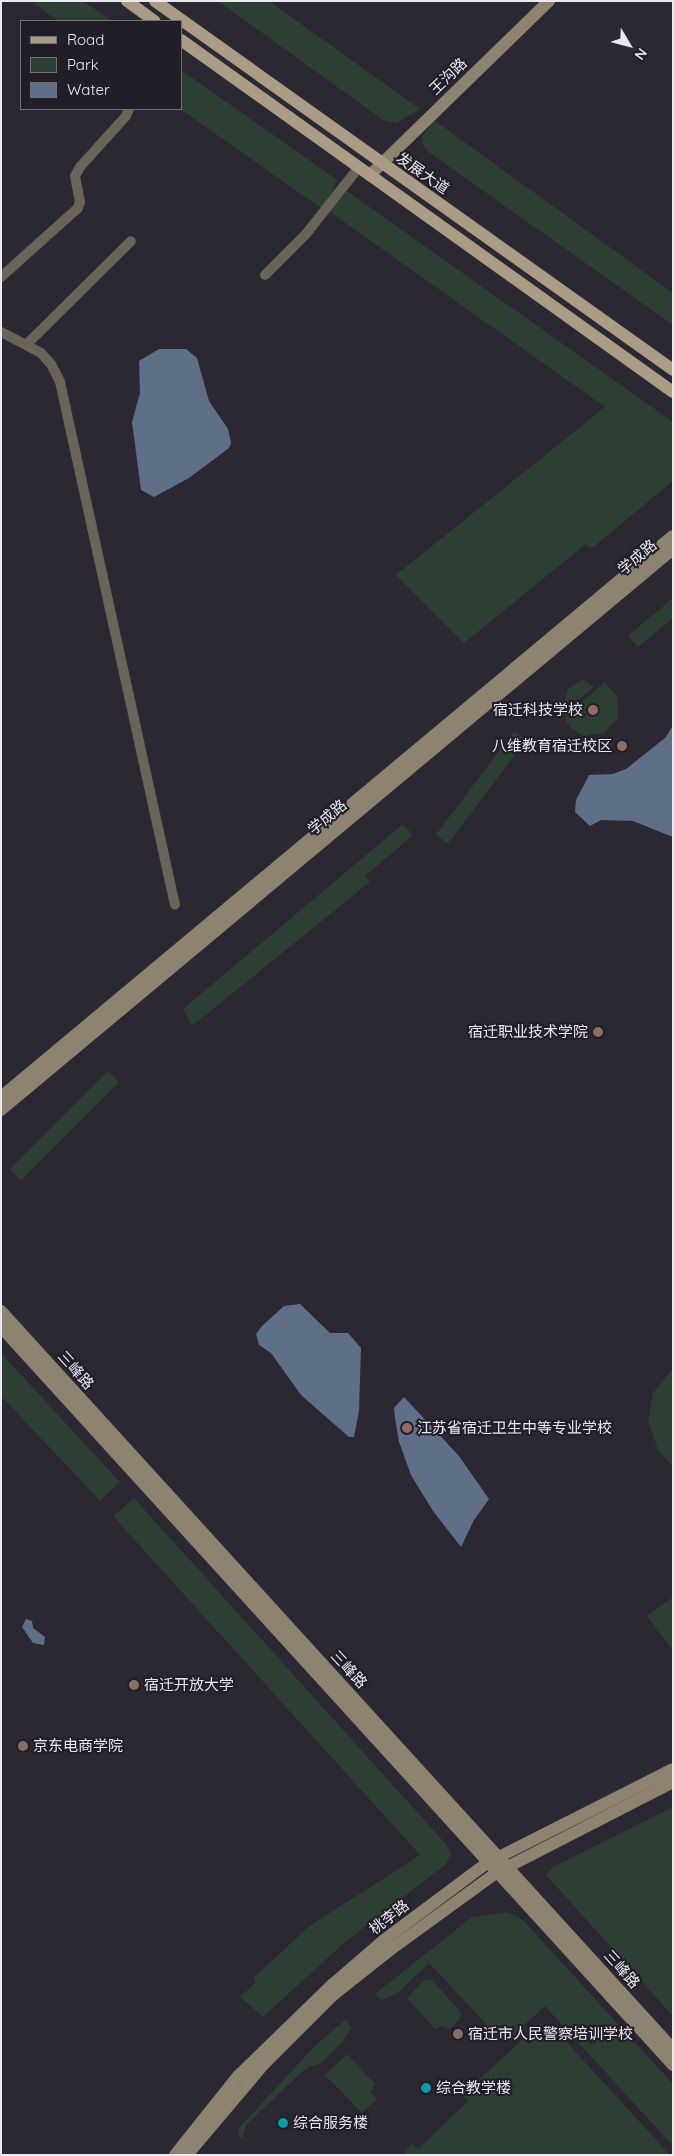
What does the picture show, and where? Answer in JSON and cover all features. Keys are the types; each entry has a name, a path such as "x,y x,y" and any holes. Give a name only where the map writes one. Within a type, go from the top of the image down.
{"main road":[{"path":"127,1 154,20"},
{"name":"发展大道","path":"155,1 181,20"},
{"name":"王沟路","path":"370,175 549,1"},
{"name":"发展大道","path":"182,20 381,164 673,370"},
{"path":"182,41 670,390"},
{"name":"学成路","path":"1,1097 673,536"},
{"name":"学成路","path":"1,1110 673,549"},
{"name":"三峰路","path":"1,1311 673,2049"},
{"name":"三峰路","path":"1,1327 496,1873 673,2065"},
{"name":"桃李路","path":"176,2155 238,2076 320,1996 384,1940 487,1863 673,1769"},
{"name":"桃李路","path":"187,2155 263,2065 333,1995 496,1873 673,1782"}],"street":[{"path":"1,277 78,208 80,202 75,176 80,167 128,110"},
{"path":"265,275 306,234 359,167"},
{"path":"27,344 130,241"},
{"path":"1,332 27,344 51,364 60,382 175,906"}],"green space":[{"path":"31,1 83,1 111,20 57,20"},
{"path":"218,1 269,1 420,109 397,123 383,120"},
{"path":"182,71 336,179 333,191 321,208 181,110"},
{"path":"434,120 673,293 673,325 427,151 422,144 422,137"},
{"path":"347,191 673,422 673,481 591,549 586,544 464,643 396,575 605,407 330,212"},
{"path":"673,598 673,618 638,647 628,636"},
{"path":"583,679 594,687 568,709 565,699 568,689"},
{"path":"605,682 617,696 618,718 604,733 583,736 571,728 564,718"},
{"path":"514,731 526,740 448,844 436,835"},
{"path":"403,824 413,835 365,876 370,882 192,1026 183,1009"},
{"path":"108,1071 119,1082 21,1181 10,1169"},
{"path":"1,1353 120,1482 100,1501 1,1396"},
{"path":"673,1368 673,1467 658,1450 648,1421 653,1393"},
{"path":"134,1498 445,1843 451,1854 446,1864 344,1943 263,2017 240,1997 256,1982 253,1978 311,1925 420,1855 113,1516"},
{"path":"673,1597 673,1650 647,1616"},
{"path":"673,1807 673,2016 546,1875 553,1867"},
{"path":"508,1912 523,1920 673,2084 673,2146 545,2006 509,2039 500,2039 429,1963 399,1992 381,2001 375,1994 472,1917"},
{"path":"425,1979 432,1980 461,2012 460,2019 449,2030 442,2026 435,2029 407,1998"},
{"path":"345,2020 352,2027 342,2043 320,2064 310,2066 301,2073 247,2124 242,2139 238,2134 239,2128 314,2047"},
{"path":"541,2023 550,2024 670,2155 403,2155 412,2143 418,2149 468,2101 462,2095"},
{"path":"347,2054 375,2084 371,2092 377,2099 362,2113 325,2075"}],"water":[{"path":"159,349 186,349 197,358 209,401 228,429 231,443 229,448 189,478 154,497 141,490 132,422 140,393 139,361"},
{"path":"673,726 673,837 633,821 601,820 590,826 575,812 576,800 589,775 613,774 626,769 665,738"},
{"path":"300,1304 330,1333 348,1333 361,1348 359,1411 354,1437 349,1437 301,1395 271,1353 259,1345 256,1334 262,1326 284,1306"},
{"path":"404,1397 459,1456 489,1499 474,1520 461,1547 433,1511 411,1475 399,1442 394,1408"},
{"path":"26,1619 32,1621 33,1628 45,1637 44,1645 33,1643 22,1627"}],"place":[{"name":"宿迁科技学校","path":"593,710"},
{"name":"八维教育宿迁校区","path":"622,746"},
{"name":"宿迁职业技术学院","path":"598,1032"},
{"name":"江苏省宿迁卫生中等专业学校","path":"407,1428"},
{"name":"宿迁开放大学","path":"134,1685"},
{"name":"京东电商学院","path":"23,1746"},
{"name":"宿迁市人民警察培训学校","path":"458,2034"},
{"name":"综合教学楼","path":"426,2088"},
{"name":"综合服务楼","path":"283,2123"}]}
